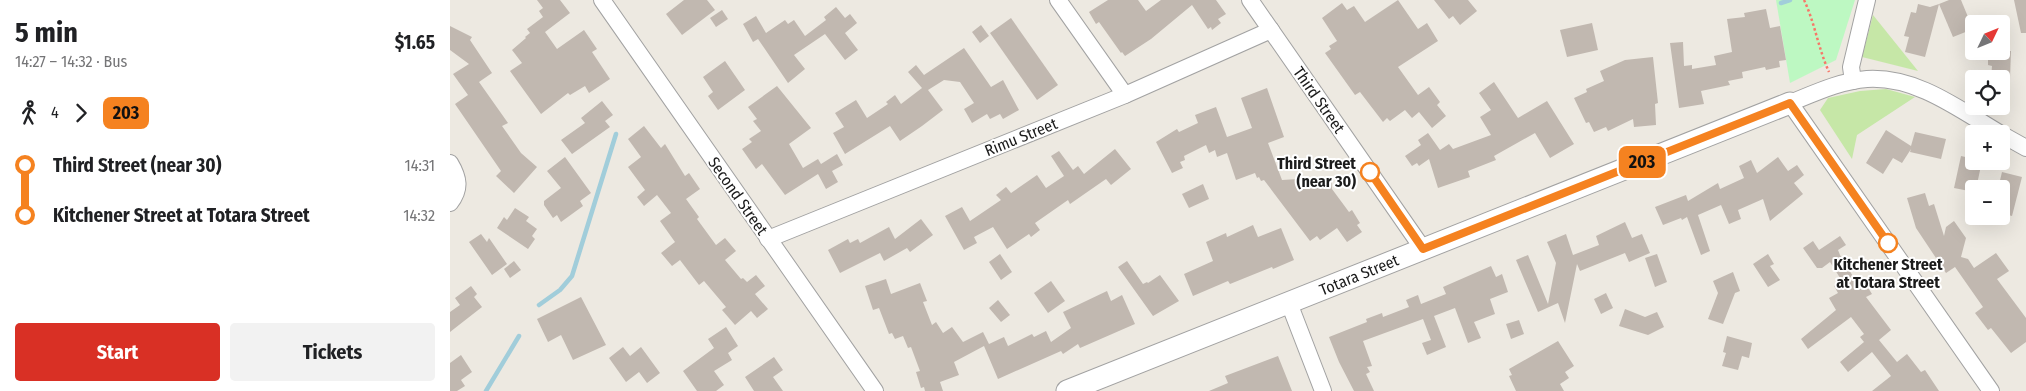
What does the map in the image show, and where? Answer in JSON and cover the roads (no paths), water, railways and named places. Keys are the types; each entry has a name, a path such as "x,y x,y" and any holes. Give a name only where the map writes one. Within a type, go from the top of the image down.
{"street":[{"name":"Second Street","path":"602,0 875,391"},
{"path":"1058,0 1125,96"},
{"name":"Third Street","path":"1250,0 1423,249"},
{"path":"1853,81 1852,64 1867,0"},
{"name":"Rimu Street","path":"768,239 1125,96 1271,30"},
{"path":"1985,125 1935,96 1900,81 1868,79 1853,81 1790,103 1991,391"},
{"name":"Totara Street","path":"1067,391 1790,103"},
{"path":"2010,139 2026,148"},
{"path":"450,163 459,182 455,196 450,203"},
{"path":"1289,303 1323,391"}],"waterway":[{"path":"1781,3 1790,0"},
{"path":"539,305 560,290 572,276 616,134"},
{"path":"486,391 519,336"}],"place":[{"name":"Third Street (near 30)","path":"1370,172"},
{"name":"Kitchener Street at Totara Street","path":"1888,243"}]}
